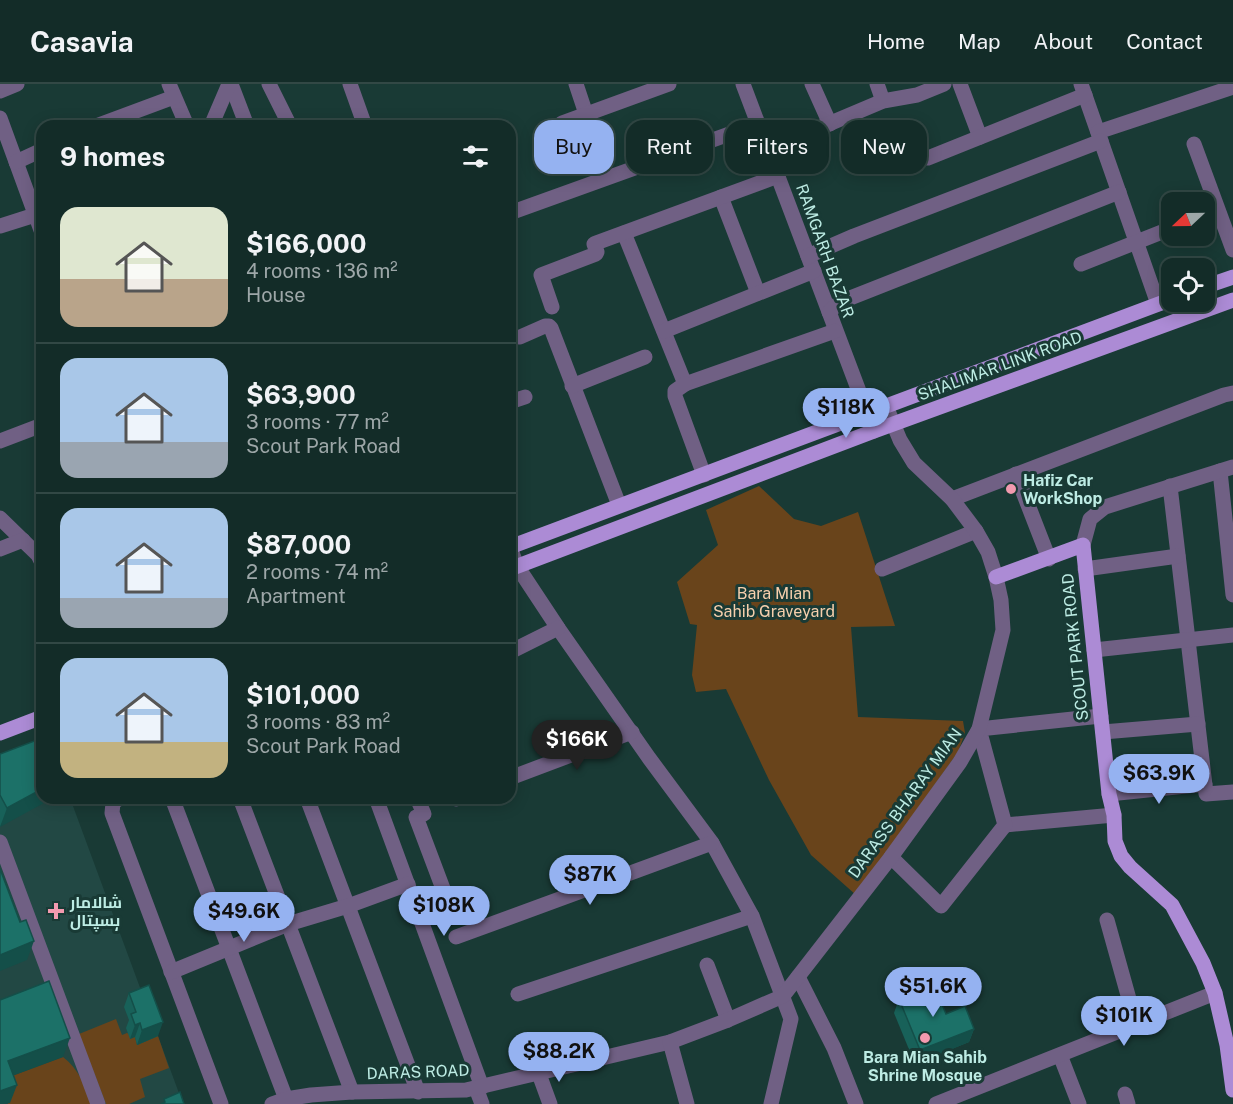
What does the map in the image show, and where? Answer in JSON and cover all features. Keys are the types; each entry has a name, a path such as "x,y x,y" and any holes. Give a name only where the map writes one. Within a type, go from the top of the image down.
{"main road":[{"path":"1215,283 1233,277"},
{"name":"SHALIMAR LINK ROAD","path":"516,567 874,431 1233,300"},
{"name":"SHALIMAR LINK ROAD","path":"516,545 1161,303"},
{"name":"SCOUT PARK ROAD","path":"996,577 1083,545 1109,794 1114,815 1114,841 1121,856 1130,867 1172,905 1203,963 1215,993 1227,1045 1233,1090"},
{"path":"0,733 36,719"}],"street":[{"path":"0,91 17,84"},
{"path":"214,120 230,84"},
{"path":"230,84 245,120"},
{"path":"269,84 287,120"},
{"path":"351,84 363,120"},
{"path":"576,84 586,114"},
{"path":"570,120 638,89 669,84"},
{"name":"RAMGARH BAZAR","path":"743,84 756,120"},
{"path":"812,84 830,124 883,101 917,95 944,84"},
{"path":"877,84 883,101"},
{"path":"960,84 980,137"},
{"path":"664,331 758,293 811,264 854,236 1099,136 1233,87"},
{"path":"108,120 171,90 184,120"},
{"path":"928,158 1083,90 1136,242 1161,294"},
{"path":"0,118 35,215 0,226"},
{"path":"516,211 725,135"},
{"path":"1194,144 1206,192"},
{"path":"16,162 36,153"},
{"path":"552,307 541,275 596,254 594,244 778,176"},
{"name":"RAMGARH BAZAR","path":"778,176 874,431"},
{"path":"829,312 840,302 1119,192"},
{"path":"721,197 758,293"},
{"path":"1215,219 1233,250"},
{"path":"1081,264 1161,232"},
{"path":"624,233 685,384"},
{"path":"520,337 549,326 619,505"},
{"path":"704,475 675,391 685,384 835,331"},
{"path":"572,386 645,357"},
{"path":"952,498 1233,393"},
{"path":"516,400 525,397"},
{"name":"DARASS BHARAY MIAN","path":"791,986 891,857 960,762 979,729 1003,630 1001,600 988,552 952,498 914,463 886,406"},
{"path":"0,441 36,427"},
{"path":"1083,545 1090,519 1105,507 1227,469 1233,595"},
{"path":"1016,474 1049,558"},
{"path":"1170,486 1206,794 1233,792"},
{"path":"0,518 36,553"},
{"path":"882,569 976,531"},
{"path":"0,549 23,540"},
{"path":"1085,569 1178,556"},
{"path":"516,571 712,843 791,986 830,1039 856,1104"},
{"path":"516,649 558,628"},
{"path":"1094,650 1233,635"},
{"path":"1005,825 979,729 1101,716"},
{"path":"1103,732 1198,724"},
{"path":"516,776 632,732"},
{"path":"1109,794 1205,784"},
{"path":"113,804 112,813 221,1104"},
{"path":"174,804 229,948 279,1101"},
{"path":"242,804 352,1092"},
{"path":"309,804 348,906 412,1096"},
{"path":"378,804 479,1087 482,1104"},
{"path":"420,804 424,814 416,817 445,894"},
{"path":"891,857 940,906 1005,825 1114,815"},
{"path":"0,842 98,1104"},
{"path":"456,937 712,843"},
{"path":"171,972 288,924 348,906 408,884"},
{"path":"518,994 752,916"},
{"path":"1107,920 1136,1024"},
{"path":"707,965 728,1020"},
{"path":"771,1104 791,1019 791,986"},
{"name":"DARAS ROAD","path":"279,1101 311,1095 352,1092 412,1096 466,1090 538,1074 670,1042 728,1020 791,986"},
{"path":"936,1104 956,1100 1060,1055 1215,993"},
{"path":"670,1042 687,1104"},
{"path":"1060,1055 1079,1104"},
{"path":"538,1074 550,1104"}],"shaded area":[{"name":"شالامار ہسپتال","path":"0,768 36,794 36,804 72,804 183,1104 0,1104"}],"green space":[{"name":"Bara Mian Sahib Graveyard","path":"759,486 794,519 821,526 858,512 895,626 851,627 858,717 963,721 965,733 958,752 856,895 811,855 769,780 726,689 696,692 692,675 697,625 690,624 677,582 718,545 706,510"},
{"path":"116,1019 122,1035 127,1033 135,1037 137,1045 158,1036 169,1068 140,1079 145,1097 129,1104 106,1104 79,1034"},
{"path":"63,1057 77,1072 92,1104 8,1104 12,1076"}],"building":[{"path":"36,740 36,792 7,808 0,795 0,754"},
{"path":"0,869 20,922 26,920 34,941 0,955"},
{"path":"49,981 70,1038 8,1061 17,1085 0,1091 0,1000"},
{"path":"149,985 163,1022 142,1030 140,1023 135,1025 131,1014 136,1012 129,993"},
{"path":"934,985 946,1014 965,1006 974,1029 920,1050 899,999"},
{"path":"180,1092 184,1104 161,1104 165,1102 164,1099"}],"place":[{"name":"Hafiz Car WorkShop","path":"1011,489"},
{"name":"شالامار ہسپتال","path":"56,911"},
{"name":"Bara Mian Sahib Shrine Mosque","path":"925,1038"}]}
